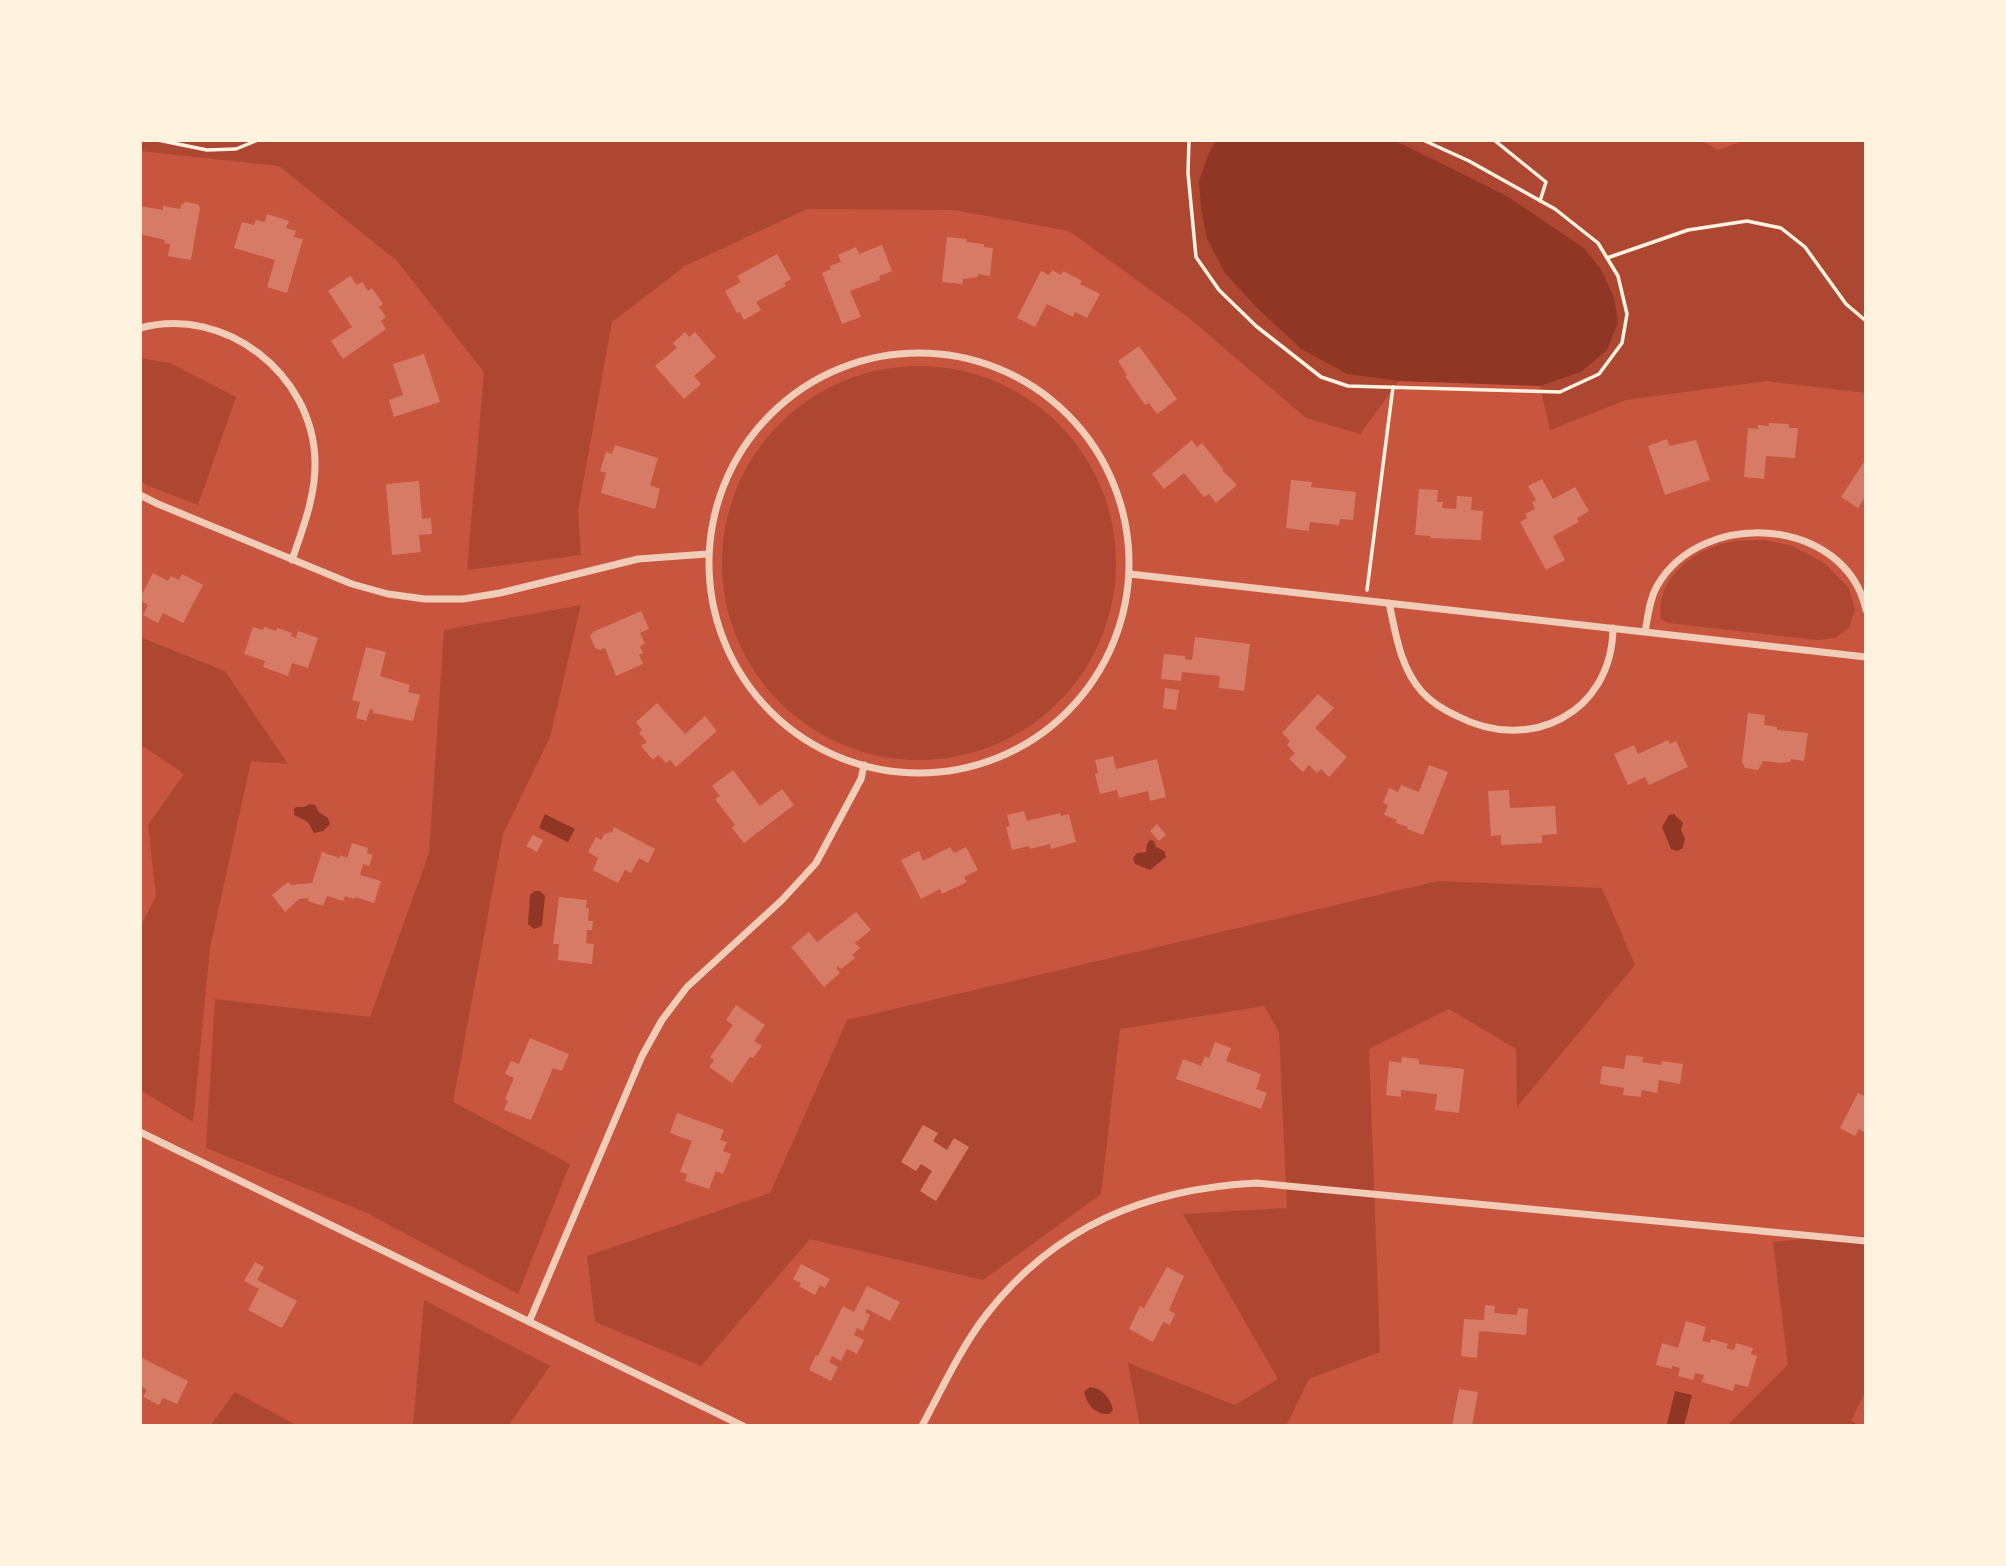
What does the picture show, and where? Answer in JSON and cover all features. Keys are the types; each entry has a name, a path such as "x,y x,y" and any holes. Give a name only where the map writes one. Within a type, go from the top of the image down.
{"street":[{"path":"140,328 176,324 206,327 231,336 265,357 291,386 303,407 312,433 316,460 314,487 292,560"},
{"path":"909,352 939,353 1000,368 1029,383 1056,403 1079,427 1099,453 1120,502 1129,544 1130,574 1126,606 1106,661 1090,686 1068,711 1024,745 998,757 966,768 903,772 864,765 836,755 800,736 761,702 743,679 717,626 710,597 707,554 710,525 719,493 733,463 751,435 770,413 818,378 845,366 876,356 909,352"},
{"path":"140,495 352,584 388,594 425,599 463,599 500,593 638,559 707,554"},
{"path":"1645,632 1652,597 1658,584 1674,566 1712,541 1735,534 1760,532 1785,535 1820,549 1845,569 1858,588 1866,610"},
{"path":"1130,574 1866,657"},
{"path":"1390,603 1400,654 1409,675 1423,693 1440,708 1466,721 1490,728 1516,730 1540,726 1563,718 1582,706 1605,673 1613,644 1614,628"},
{"path":"529,1322 642,1056 662,1020 687,987 782,900 816,863 861,779 864,765"},
{"path":"140,1132 743,1426"},
{"path":"922,1426 967,1344 986,1315 1013,1284 1067,1239 1108,1216 1174,1192 1255,1182 1866,1241"}],"path":[{"path":"158,140 207,150 236,149 258,140"},
{"path":"1189,140 1188,173 1196,257 1219,290 1256,326 1321,377 1349,386 1560,392 1600,374 1622,343 1627,314 1618,276 1598,243 1555,209 1469,161 1423,140"},
{"path":"1494,140 1546,182 1541,201"},
{"path":"1607,258 1688,230 1747,221 1781,228 1805,247 1846,304 1866,321"},
{"path":"1366,601 1393,387"}],"shaded area":[{"path":"140,140 1216,140 1208,155 1258,309 1301,349 1347,374 1399,381 1360,434 1306,418 1189,318 1069,231 954,210 807,209 685,266 612,322 578,511 581,555 467,570 484,372 397,261 279,166 140,151"},
{"path":"1216,140 1394,140 1507,196 1584,248 1601,269 1614,297 1618,323 1607,350 1581,372 1540,386 1399,381 1347,374 1301,349 1258,309 1225,273 1207,239 1199,181"},
{"path":"1394,140 1701,140 1718,150 1745,140 1862,140 1866,144 1866,393 1766,381 1626,400 1550,430 1540,386 1581,372 1614,297 1601,269 1584,248 1507,196"},
{"path":"140,358 170,363 236,397 198,505 146,485 140,479"},
{"path":"919,366 957,370 994,381 1028,399 1058,424 1083,454 1101,488 1112,525 1116,563 1112,601 1101,638 1083,672 1058,702 1028,727 994,745 957,756 919,760 881,756 844,745 810,727 780,702 755,672 737,638 726,601 722,563 726,525 737,488 755,454 780,424 810,399 844,381 881,370"},
{"path":"1764,540 1793,546 1824,563 1849,588 1855,610 1849,628 1835,638 1817,640 1668,623 1661,619 1665,590 1682,566 1707,549 1722,544"},
{"path":"581,605 550,737 503,834 453,1102 570,1164 518,1294 365,1212 206,1148 215,999 370,1017 429,853 444,630"},
{"path":"140,637 225,671 288,764 251,761 210,948 193,1122 140,1090 140,927 156,896 148,825 184,774 140,744"},
{"path":"315,805 319,812 328,818 330,824 323,831 314,833 308,822 294,815 296,807"},
{"path":"545,814 575,829 568,842 539,828"},
{"path":"1674,814 1683,823 1681,830 1685,838 1683,848 1677,851 1671,849 1662,827 1669,815"},
{"path":"1150,840 1164,851 1166,857 1150,870 1135,864 1133,858 1137,853 1146,852"},
{"path":"1438,881 1602,888 1635,965 1517,1107 1516,1049 1449,1009 1369,1049 1380,1352 1309,1379 1286,1426 1140,1426 1128,1363 1235,1405 1278,1379 1183,1214 1287,1208 1279,1032 1264,1006 1120,1029 1101,1194 983,1280 810,1239 701,1366 595,1322 587,1256 770,1193 847,1020"},
{"path":"540,891 545,896 542,926 534,929 528,924 530,895"},
{"path":"1848,1235 1866,1237 1866,1391 1851,1421 1862,1426 1727,1426 1788,1365 1773,1242"},
{"path":"424,1300 550,1366 508,1426 413,1426"},
{"path":"1090,1387 1099,1390 1108,1398 1113,1410 1109,1414 1096,1411 1087,1401 1084,1392"},
{"path":"1675,1391 1692,1395 1684,1426 1667,1424"},
{"path":"235,1392 298,1426 210,1426"}],"building":[{"path":"186,202 198,204 200,208 191,260 168,256 170,244 164,243 165,240 140,234 140,206 163,210 163,206 180,209"},
{"path":"267,214 289,221 286,228 296,231 294,237 303,239 287,293 267,287 275,260 234,248 242,222 254,225 256,220 265,222"},
{"path":"947,237 967,239 966,242 993,248 990,276 978,274 978,277 963,279 962,284 942,282"},
{"path":"882,245 892,271 879,276 880,280 850,291 861,317 842,324 822,273 841,262 838,255 856,247 859,254"},
{"path":"777,254 791,279 784,283 786,286 756,302 761,310 744,320 725,291 741,282 737,276"},
{"path":"1052,270 1061,275 1063,271 1100,294 1087,318 1075,312 1073,317 1047,304 1035,327 1017,318 1041,271 1049,275"},
{"path":"350,276 357,285 362,282 368,291 372,288 383,304 379,307 386,317 381,321 386,329 343,359 331,341 352,327 328,291"},
{"path":"685,332 689,337 695,332 716,357 694,376 701,384 684,399 655,366 677,348 673,343"},
{"path":"1139,346 1177,399 1157,414 1149,403 1145,405 1118,361"},
{"path":"424,354 440,402 394,417 389,400 403,395 393,364"},
{"path":"1769,423 1789,424 1789,428 1798,428 1795,458 1766,456 1764,479 1744,477 1748,428 1758,429 1758,425 1769,426"},
{"path":"1667,439 1669,446 1696,440 1710,480 1665,495 1648,446"},
{"path":"1192,440 1197,447 1202,443 1237,485 1216,503 1209,494 1204,497 1184,473 1164,489 1152,474"},
{"path":"615,445 658,458 650,485 660,489 655,509 601,493 606,473 600,471 606,452 612,454"},
{"path":"1866,459 1866,496 1858,508 1841,497"},
{"path":"1542,479 1553,499 1575,487 1589,511 1577,518 1579,522 1553,536 1565,560 1546,570 1520,522 1527,518 1525,514 1535,509 1532,502 1536,500 1528,486"},
{"path":"1291,480 1312,482 1311,487 1356,492 1353,520 1340,519 1339,525 1310,522 1309,531 1286,528"},
{"path":"419,481 422,519 431,518 432,534 419,535 421,552 392,555 386,484"},
{"path":"1419,489 1438,490 1437,502 1443,502 1442,508 1456,509 1457,496 1472,497 1471,510 1483,511 1481,540 1415,535"},
{"path":"153,573 168,581 171,576 179,580 182,574 203,585 183,623 163,613 158,623 143,615 148,605 140,598"},
{"path":"641,611 649,629 640,633 645,644 640,646 643,653 639,655 643,664 616,676 605,648 595,648 590,636 593,632"},
{"path":"253,627 276,631 277,628 292,633 291,636 296,638 298,631 318,638 308,668 292,663 288,676 263,667 265,661 244,654"},
{"path":"1195,637 1250,644 1244,691 1219,688 1220,676 1182,672 1181,681 1161,679 1164,654 1185,656 1185,659 1192,660"},
{"path":"366,647 386,652 380,676 410,685 408,692 420,695 413,721 373,713 370,709 366,721 356,718 360,702 352,700"},
{"path":"1165,688 1179,690 1176,710 1163,708"},
{"path":"1318,694 1334,708 1315,728 1347,757 1329,777 1321,769 1317,773 1309,765 1303,772 1289,759 1295,753 1287,745 1290,741 1282,733"},
{"path":"657,703 685,734 705,716 717,731 676,767 670,760 666,763 658,755 653,760 641,746 647,742 639,733 642,730 636,722"},
{"path":"1748,713 1765,715 1764,725 1777,727 1777,730 1808,733 1804,761 1763,761 1758,770 1745,768 1742,762"},
{"path":"1668,740 1670,744 1676,741 1688,767 1649,785 1645,777 1628,785 1614,754 1634,745 1638,754"},
{"path":"1113,756 1116,769 1157,759 1166,797 1150,801 1148,791 1119,798 1117,790 1100,794 1095,760"},
{"path":"1429,765 1448,772 1423,835 1384,815 1388,805 1383,803 1389,788 1398,792 1401,785 1419,792"},
{"path":"733,770 760,806 782,789 794,805 744,843 732,828 735,825 715,799 720,796 712,786"},
{"path":"1509,790 1510,808 1555,806 1557,834 1542,835 1542,843 1501,845 1501,835 1491,836 1488,791"},
{"path":"1024,811 1027,821 1060,813 1061,816 1069,814 1076,842 1051,849 1050,844 1012,850 1006,827 1010,826 1007,815"},
{"path":"1157,824 1166,835 1159,841 1150,831"},
{"path":"614,827 655,849 648,863 639,858 631,873 625,870 618,883 593,870 598,858 588,852 596,837 601,840 604,834 612,832"},
{"path":"533,835 543,840 537,852 526,846"},
{"path":"352,843 368,848 367,853 373,855 369,866 363,864 360,875 381,881 374,903 355,897 345,896 343,901 327,896 323,906 308,901 309,898 299,899 285,912 272,895 288,882 291,885 312,883 322,852 347,858"},
{"path":"950,847 954,853 966,847 978,870 964,877 967,882 942,894 940,889 921,899 901,860 919,851 923,861"},
{"path":"559,897 587,900 588,921 593,921 592,930 587,930 586,943 594,944 592,964 558,960 559,944 553,944"},
{"path":"856,912 871,930 855,943 860,948 852,955 855,958 841,969 838,966 836,968 840,973 824,987 791,947 809,932 817,942"},
{"path":"736,1005 765,1025 754,1041 762,1046 753,1058 750,1057 732,1083 709,1067 714,1060 710,1057 733,1025 726,1020"},
{"path":"530,1038 569,1054 562,1071 553,1068 531,1120 504,1110 508,1100 505,1099 514,1078 505,1074 511,1061 519,1064"},
{"path":"1215,1042 1231,1048 1226,1061 1261,1074 1256,1089 1267,1093 1261,1109 1176,1079 1183,1059 1201,1066 1205,1056 1209,1058"},
{"path":"1626,1055 1643,1057 1642,1062 1661,1065 1662,1061 1683,1064 1680,1084 1659,1080 1657,1093 1642,1090 1641,1097 1623,1095 1624,1088 1600,1084 1602,1066 1624,1069"},
{"path":"1402,1057 1419,1059 1419,1064 1464,1069 1459,1113 1435,1110 1437,1094 1401,1090 1401,1097 1386,1095 1389,1061 1401,1063"},
{"path":"1858,1093 1866,1097 1866,1133 1859,1129 1855,1136 1840,1128"},
{"path":"677,1113 724,1130 720,1140 727,1142 723,1151 731,1154 723,1174 716,1171 709,1189 685,1181 687,1174 680,1172 692,1141 670,1133"},
{"path":"923,1125 938,1133 933,1141 947,1150 954,1138 969,1147 936,1201 920,1191 932,1171 921,1164 916,1171 901,1162"},
{"path":"255,1262 264,1267 257,1280 297,1301 282,1328 248,1310 259,1289 244,1281"},
{"path":"801,1264 830,1279 825,1288 820,1285 815,1295 799,1286 801,1283 793,1279"},
{"path":"1167,1267 1184,1276 1169,1310 1175,1314 1170,1325 1163,1322 1153,1342 1129,1329 1140,1306 1144,1308"},
{"path":"867,1286 900,1302 890,1321 867,1309 865,1312 870,1315 863,1331 857,1328 854,1335 864,1340 857,1354 847,1349 841,1361 832,1356 829,1362 838,1367 831,1381 809,1370 843,1306 854,1312"},
{"path":"1485,1305 1495,1306 1494,1313 1517,1315 1518,1308 1528,1309 1526,1335 1479,1331 1477,1358 1461,1356 1464,1319 1484,1320"},
{"path":"1686,1321 1706,1327 1702,1341 1710,1343 1711,1339 1728,1344 1726,1348 1734,1350 1736,1343 1753,1348 1751,1354 1757,1356 1748,1387 1735,1384 1733,1391 1702,1382 1704,1375 1695,1373 1693,1380 1678,1376 1680,1368 1656,1365 1662,1343 1678,1348"},
{"path":"140,1357 188,1381 177,1404 163,1398 159,1405 143,1397 147,1390 140,1386"},
{"path":"1459,1389 1478,1392 1472,1426 1452,1426"}]}
